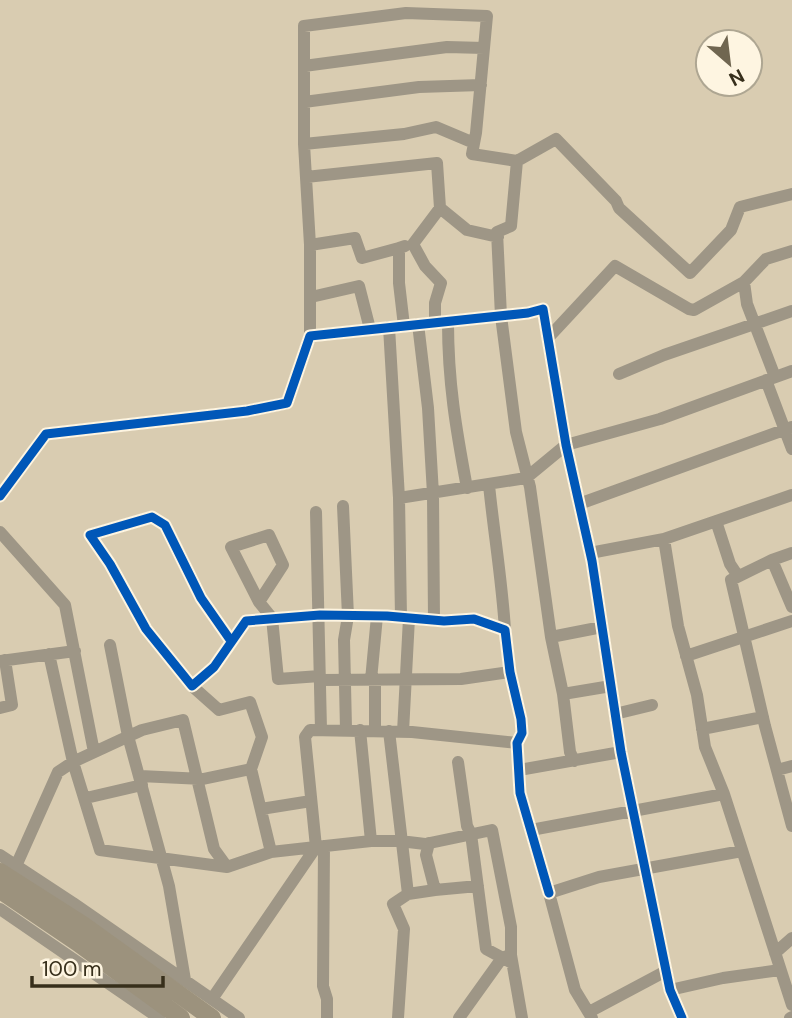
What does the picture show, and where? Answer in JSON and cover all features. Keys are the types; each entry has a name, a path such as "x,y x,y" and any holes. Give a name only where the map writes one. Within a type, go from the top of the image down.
{"highway":[{"path":"8,869 212,1018"},
{"path":"0,890 181,1018"}],"street":[{"path":"0,496 46,434 247,411 287,403 310,336 310,245 304,144 304,26 406,13 487,16 472,154 517,161 556,139 616,201 619,208 690,273 731,230 740,207 792,194"},
{"path":"304,66 447,47 484,48"},
{"path":"304,102 419,87 481,85"},
{"path":"304,144 404,134 436,127 474,143"},
{"path":"517,161 511,226 497,232 501,316 516,432 530,487 551,637 563,694 568,743 574,761"},
{"path":"306,177 437,163 440,208 413,244 362,258 355,237 310,245"},
{"path":"440,208 467,230 498,237"},
{"path":"413,244 425,266 441,283 435,303 441,322 452,409 467,488"},
{"path":"399,247 399,283 404,326"},
{"path":"549,337 615,266 694,310 744,282 766,259 792,251"},
{"path":"744,282 747,304 788,428 792,449"},
{"path":"311,298 359,286 370,329"},
{"path":"310,336 501,316 543,309 566,445 590,553 621,752 670,990 682,1018"},
{"path":"619,374 792,311"},
{"path":"418,324 428,408 433,494 434,620"},
{"path":"389,327 405,617 406,680 402,732"},
{"path":"399,498 526,478 566,445 660,419 792,371"},
{"path":"579,504 788,428"},
{"path":"489,485 495,551 502,581 510,672 521,719 522,733 517,743 520,793 575,990 590,1015 666,971"},
{"path":"590,553 664,539 792,495"},
{"path":"343,506 348,615 344,640 346,729"},
{"path":"316,512 321,730"},
{"path":"232,641 201,598 165,525 152,517 90,535 110,564 146,629 192,686 219,710 250,702 262,737 251,769 271,852"},
{"path":"716,521 730,564 738,576"},
{"path":"0,532 65,606 94,752"},
{"path":"259,602 283,565 269,535 231,547 259,602 272,618 278,679 461,679 510,672"},
{"path":"664,539 678,626 696,695 705,747 724,794 792,1006"},
{"path":"792,553 732,580 763,717 792,826"},
{"path":"772,560 792,607"},
{"path":"192,686 214,667 246,621 320,615 377,616 474,620 505,630"},
{"path":"377,616 373,680 408,894"},
{"path":"686,656 792,621"},
{"path":"551,637 602,627"},
{"path":"110,645 128,736 169,886 186,980"},
{"path":"0,708 12,705 3,660 75,651"},
{"path":"49,654 73,762 100,850 227,867 271,852 371,841 429,843 492,830 511,927 508,959 522,1018"},
{"path":"563,694 611,686"},
{"path":"615,714 652,705"},
{"path":"702,729 763,717"},
{"path":"8,869 58,772 73,762 142,730 183,720 214,849 227,867"},
{"path":"327,1018 327,999 323,986 320,846 311,801 305,737 310,730 346,729 517,743"},
{"path":"360,730 371,841"},
{"path":"519,770 621,752"},
{"path":"458,762 467,826 471,834 486,949 508,959"},
{"path":"777,770 792,766"},
{"path":"86,798 141,781 199,779 251,769"},
{"path":"531,830 724,794"},
{"path":"261,809 311,801"},
{"path":"429,843 426,855 435,890"},
{"path":"212,999 320,846"},
{"path":"549,893 599,877 742,851"},
{"path":"0,855 8,869 186,980 239,1018"},
{"path":"397,1018 404,929 393,904 408,894 478,886"},
{"path":"0,909 159,1018"},
{"path":"775,953 792,939"},
{"path":"463,1017 508,959"},
{"path":"670,990 723,978 780,970"}],"cycle path":[{"path":"0,496 46,434 247,411 287,403 310,336 528,313 543,309 566,445 592,561 621,752 670,990 682,1018"},
{"path":"231,641 201,598 165,525 152,517 90,535 110,564 146,629 192,686 214,667 246,621 320,615 387,616 444,621 474,619 505,630 510,672 521,719 522,733 517,743 520,793 549,893"}]}
